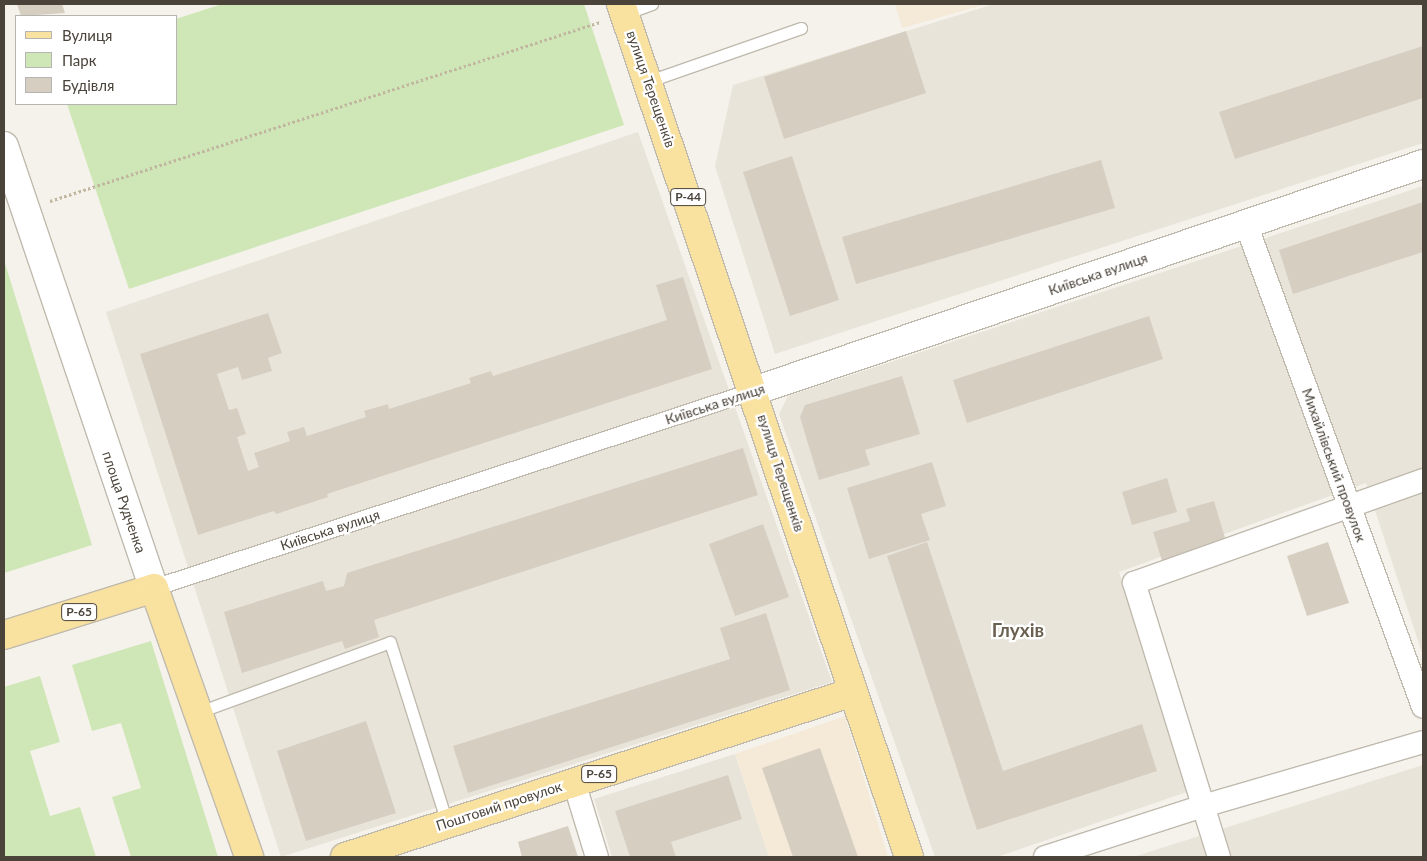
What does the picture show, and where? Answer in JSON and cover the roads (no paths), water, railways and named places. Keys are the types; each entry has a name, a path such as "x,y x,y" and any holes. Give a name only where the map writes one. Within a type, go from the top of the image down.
{"main road":[{"name":"вулиця Терещенків","path":"623,9 754,391 909,857"},
{"name":"Київська вулиця","path":"4,635 154,588"},
{"name":"площа Рудченка","path":"154,588 250,857"},
{"name":"Поштовий провулок","path":"344,857 447,822 854,692"}],"street":[{"name":"площа Рудченка","path":"4,146 154,588"},
{"name":"Київська вулиця","path":"154,588 754,391 1423,164"},
{"name":"Михайлівський провулок","path":"1246,224 1423,707"},
{"path":"1219,857 1134,583 1423,480"},
{"path":"1045,857 1203,806 1423,742"},
{"path":"574,782 597,857"}],"lane":[{"path":"623,9 652,4"},
{"path":"649,81 801,28"},
{"path":"199,712 390,642 447,822"}],"district":[{"name":"Глухів","path":"1018,630"}]}
